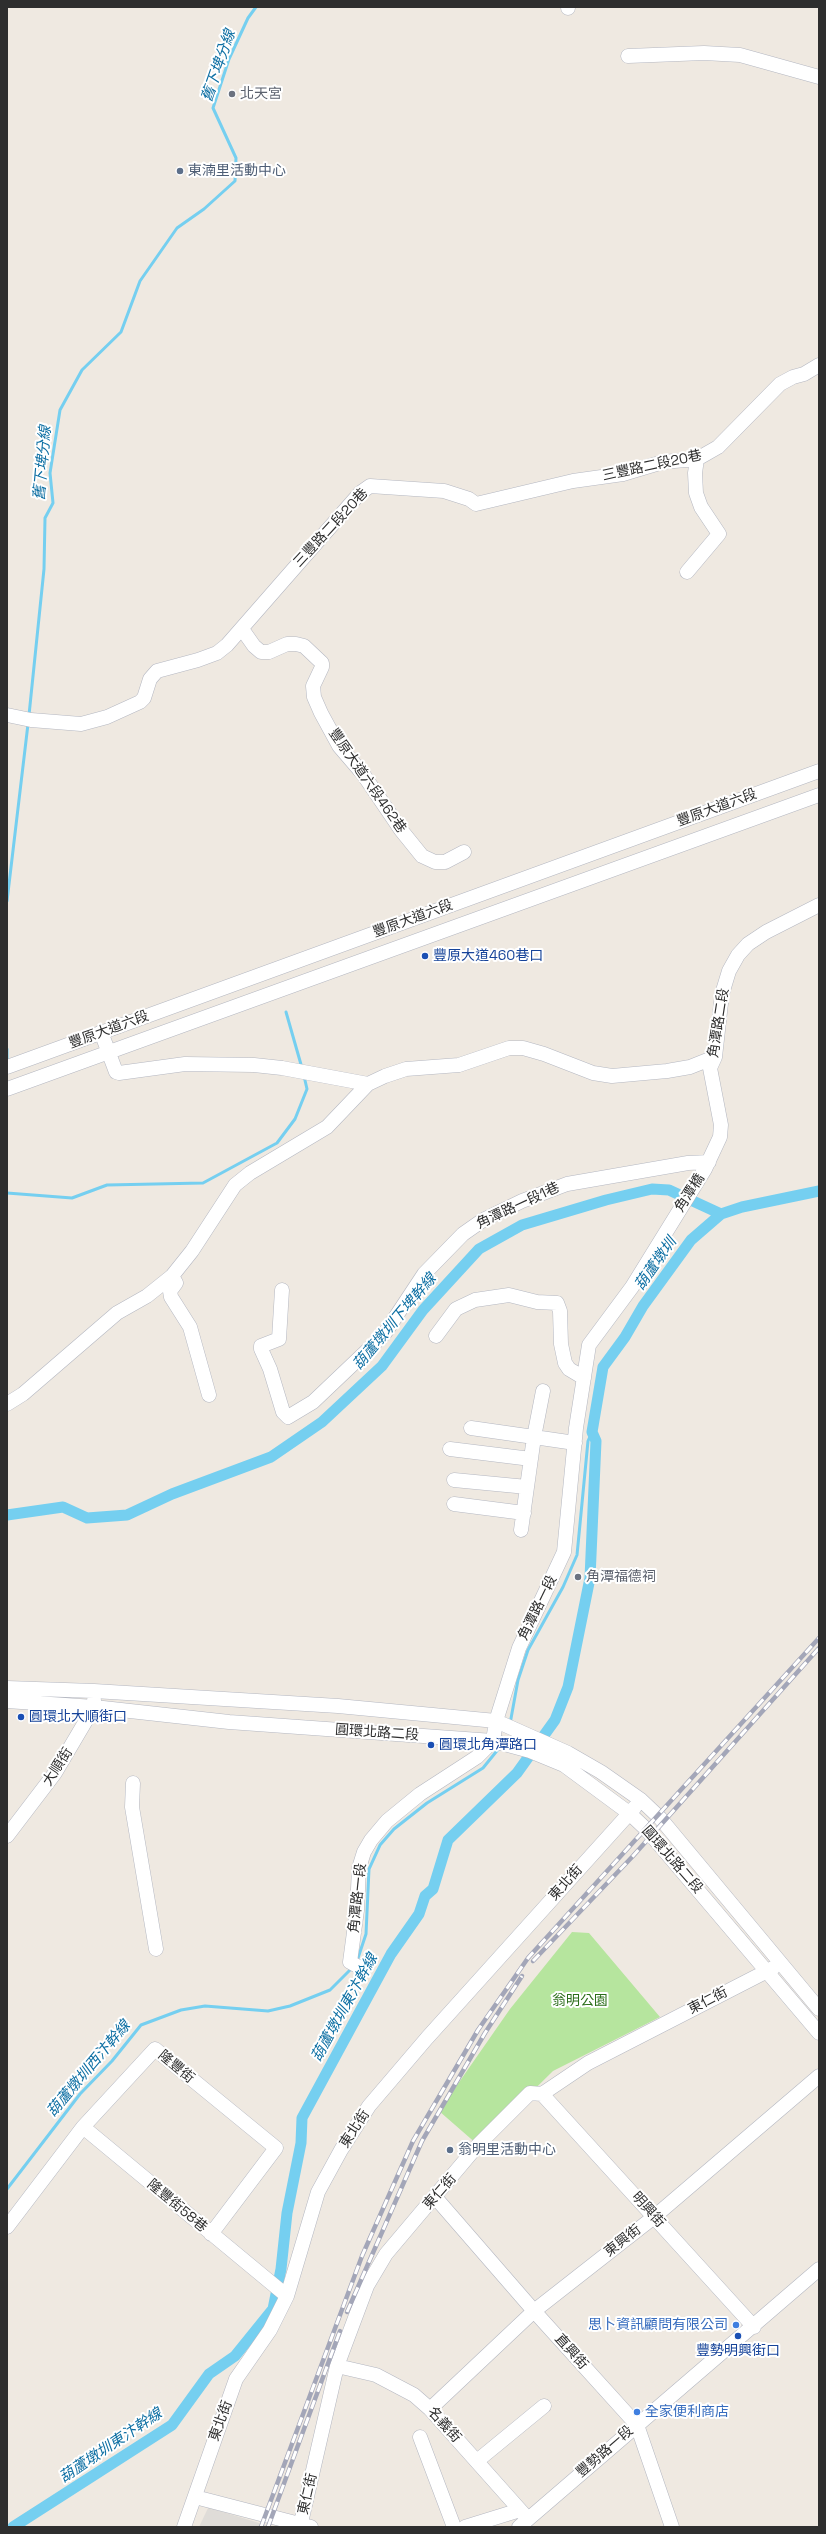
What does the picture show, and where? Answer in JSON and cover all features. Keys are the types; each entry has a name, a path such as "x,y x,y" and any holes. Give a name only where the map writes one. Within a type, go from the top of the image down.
{"street":[{"path":"628,56 728,54 758,58 819,77"},
{"name":"三豐路二段20巷","path":"7,715 63,723 88,723 107,717 144,698 150,679 157,671 198,660 217,653 242,630 360,493 370,486 444,491 476,504 573,481 623,474 663,462 697,459 718,447 780,384 793,377 804,374 819,365"},
{"path":"687,572 719,534 701,507 696,493 695,473 697,459"},
{"name":"豐原大道六段462巷","path":"242,630 254,646 261,652 269,652 287,644 296,644 304,646 322,663 322,667 313,686 314,696 321,713 339,746 364,774 400,830 422,856 434,862 445,862 464,852"},
{"name":"豐原大道六段","path":"8,1066 819,771"},
{"name":"豐原大道六段","path":"7,1089 819,794"},
{"name":"角潭路二段","path":"707,1166 720,1137 721,1125 710,1068 715,1057 722,994 733,962 748,944 766,932 819,904"},
{"path":"101,1032 116,1072 119,1073 185,1064 254,1065 282,1068 368,1084"},
{"path":"7,1404 23,1394 117,1313 146,1296 172,1276 192,1251 235,1185 250,1173 327,1127 368,1084 396,1072 459,1065 509,1048 523,1048 544,1054 593,1073 612,1076 667,1071 690,1066 715,1057"},
{"name":"角潭路一段1巷","path":"282,1290 279,1339 261,1346 261,1349 270,1369 283,1412 288,1416 313,1402 385,1333 424,1274 462,1234 483,1220 522,1201 567,1184 688,1162 707,1166"},
{"name":"角潭橋","path":"674,1216 707,1166"},
{"name":"角潭路一段","path":"355,1964 359,1868 371,1840 387,1821 420,1794 477,1757 493,1741 496,1721 519,1648 564,1552 574,1443 589,1345 632,1287 674,1216"},
{"path":"172,1276 176,1280 170,1291 171,1297 190,1327 209,1395"},
{"path":"436,1336 456,1308 475,1300 509,1295 537,1302 557,1303 560,1311 561,1344 565,1363 569,1369 584,1378"},
{"path":"522,1530 534,1437 543,1391"},
{"path":"471,1428 574,1443"},
{"path":"450,1449 531,1459"},
{"path":"454,1480 527,1487"},
{"path":"454,1504 524,1513"},
{"name":"圓環北路二段","path":"7,1688 94,1691 338,1706 496,1721 566,1759 651,1834 819,2033"},
{"path":"94,1691 94,1707"},
{"name":"圓環北路二段","path":"7,1701 94,1707 229,1722 493,1741 566,1759 601,1772 641,1800 660,1818 819,2009"},
{"name":"大順街","path":"7,1836 55,1773 94,1707"},
{"path":"133,1783 132,1807 156,1949"},
{"name":"東北街","path":"184,2527 236,2379 270,2330 280,2291 318,2192 341,2150 369,2106 426,2038 641,1800"},
{"name":"東仁街","path":"304,2526 337,2366 367,2286 386,2254 435,2198 478,2145 530,2093 542,2094 588,2063 781,1964"},
{"name":"隆豐街","path":"7,2227 83,2127 154,2049 276,2148 211,2234"},
{"name":"東興街","path":"430,2409 534,2311 654,2217 819,2076"},
{"name":"明興街","path":"542,2094 754,2327"},
{"name":"隆豐街58巷","path":"83,2127 280,2291"},
{"name":"直興街","path":"435,2198 637,2425 672,2527"},
{"name":"豐勢路一段","path":"522,2519 754,2327 819,2269"},
{"name":"名義街","path":"337,2366 376,2375 414,2395 430,2409 477,2461 522,2519"},
{"path":"477,2461 544,2406"},
{"path":"420,2437 454,2527"},
{"path":"195,2496 304,2526"},
{"path":"465,2527 522,2519"}],"green space":[{"name":"翁明公園","path":"572,1932 589,1933 660,2017 553,2071 478,2145 439,2111 510,2009"}],"shaded area":[{"path":"208,2508 210,2508 272,2527 199,2527"}],"waterway":[{"name":"舊下埤分線","path":"29,715 44,569 45,518 53,503 50,473 60,410 82,370 121,332 140,281 177,228 204,209 235,181 236,158 213,108 229,59 248,18 256,7"},
{"name":"舊下埤分線","path":"7,901 28,724"},
{"path":"286,1012 302,1068"},
{"name":"舊下埤分線","path":"7,1049 7,1061"},
{"path":"7,1193 72,1198 107,1185 203,1183 277,1143 295,1119 307,1089 304,1076"},
{"name":"葫蘆墩圳下埤幹線","path":"7,1515 63,1507 87,1518 127,1515 172,1494 271,1457 322,1422 382,1366 423,1310 479,1249 522,1225 606,1200 652,1189 669,1190 721,1214"},
{"name":"葫蘆墩圳東汴幹線","path":"13,2527 172,2425 209,2374 235,2356 273,2309 281,2269 287,2213 301,2143 302,2118 391,1954 419,1914 425,1896 433,1889 448,1840 517,1773 555,1720 568,1687 590,1578 596,1441 592,1432 603,1367 625,1337 643,1306 691,1240 721,1214 742,1207 819,1191"},
{"name":"葫蘆燉圳西汴幹線","path":"510,1724 518,1680 528,1650 563,1587 577,1555 588,1441 592,1432"},
{"name":"葫蘆燉圳西汴幹線","path":"357,1961 366,1934 369,1869 380,1845 394,1829 427,1803 483,1768 500,1747"},
{"name":"葫蘆燉圳西汴幹線","path":"7,2189 80,2094 112,2061 141,2025 181,2010 205,2006 268,2011 290,2006 330,1990 352,1968"}],"railway":[{"path":"261,2527 362,2256 413,2141 478,2030 528,1958 819,1638"},
{"path":"533,1961 633,1856 819,1648"},
{"path":"347,2312 422,2141 485,2033 522,1976"},
{"path":"268,2527 340,2331"}],"place":[{"name":"北天宮","path":"232,94"},
{"name":"東湳里活動中心","path":"180,171"},
{"name":"豐原大道460巷口","path":"425,956"},
{"name":"角潭福德祠","path":"578,1577"},
{"name":"圓環北大順街口","path":"21,1717"},
{"name":"圓環北角潭路口","path":"431,1745"},
{"name":"翁明里活動中心","path":"450,2150"},
{"name":"思卜資訊顧問有限公司","path":"736,2325"},
{"name":"豐勢明興街口","path":"738,2336"},
{"name":"全家便利商店","path":"637,2412"}],"water label":[{"name":"葫蘆墩圳","path":"656,1264"}]}
